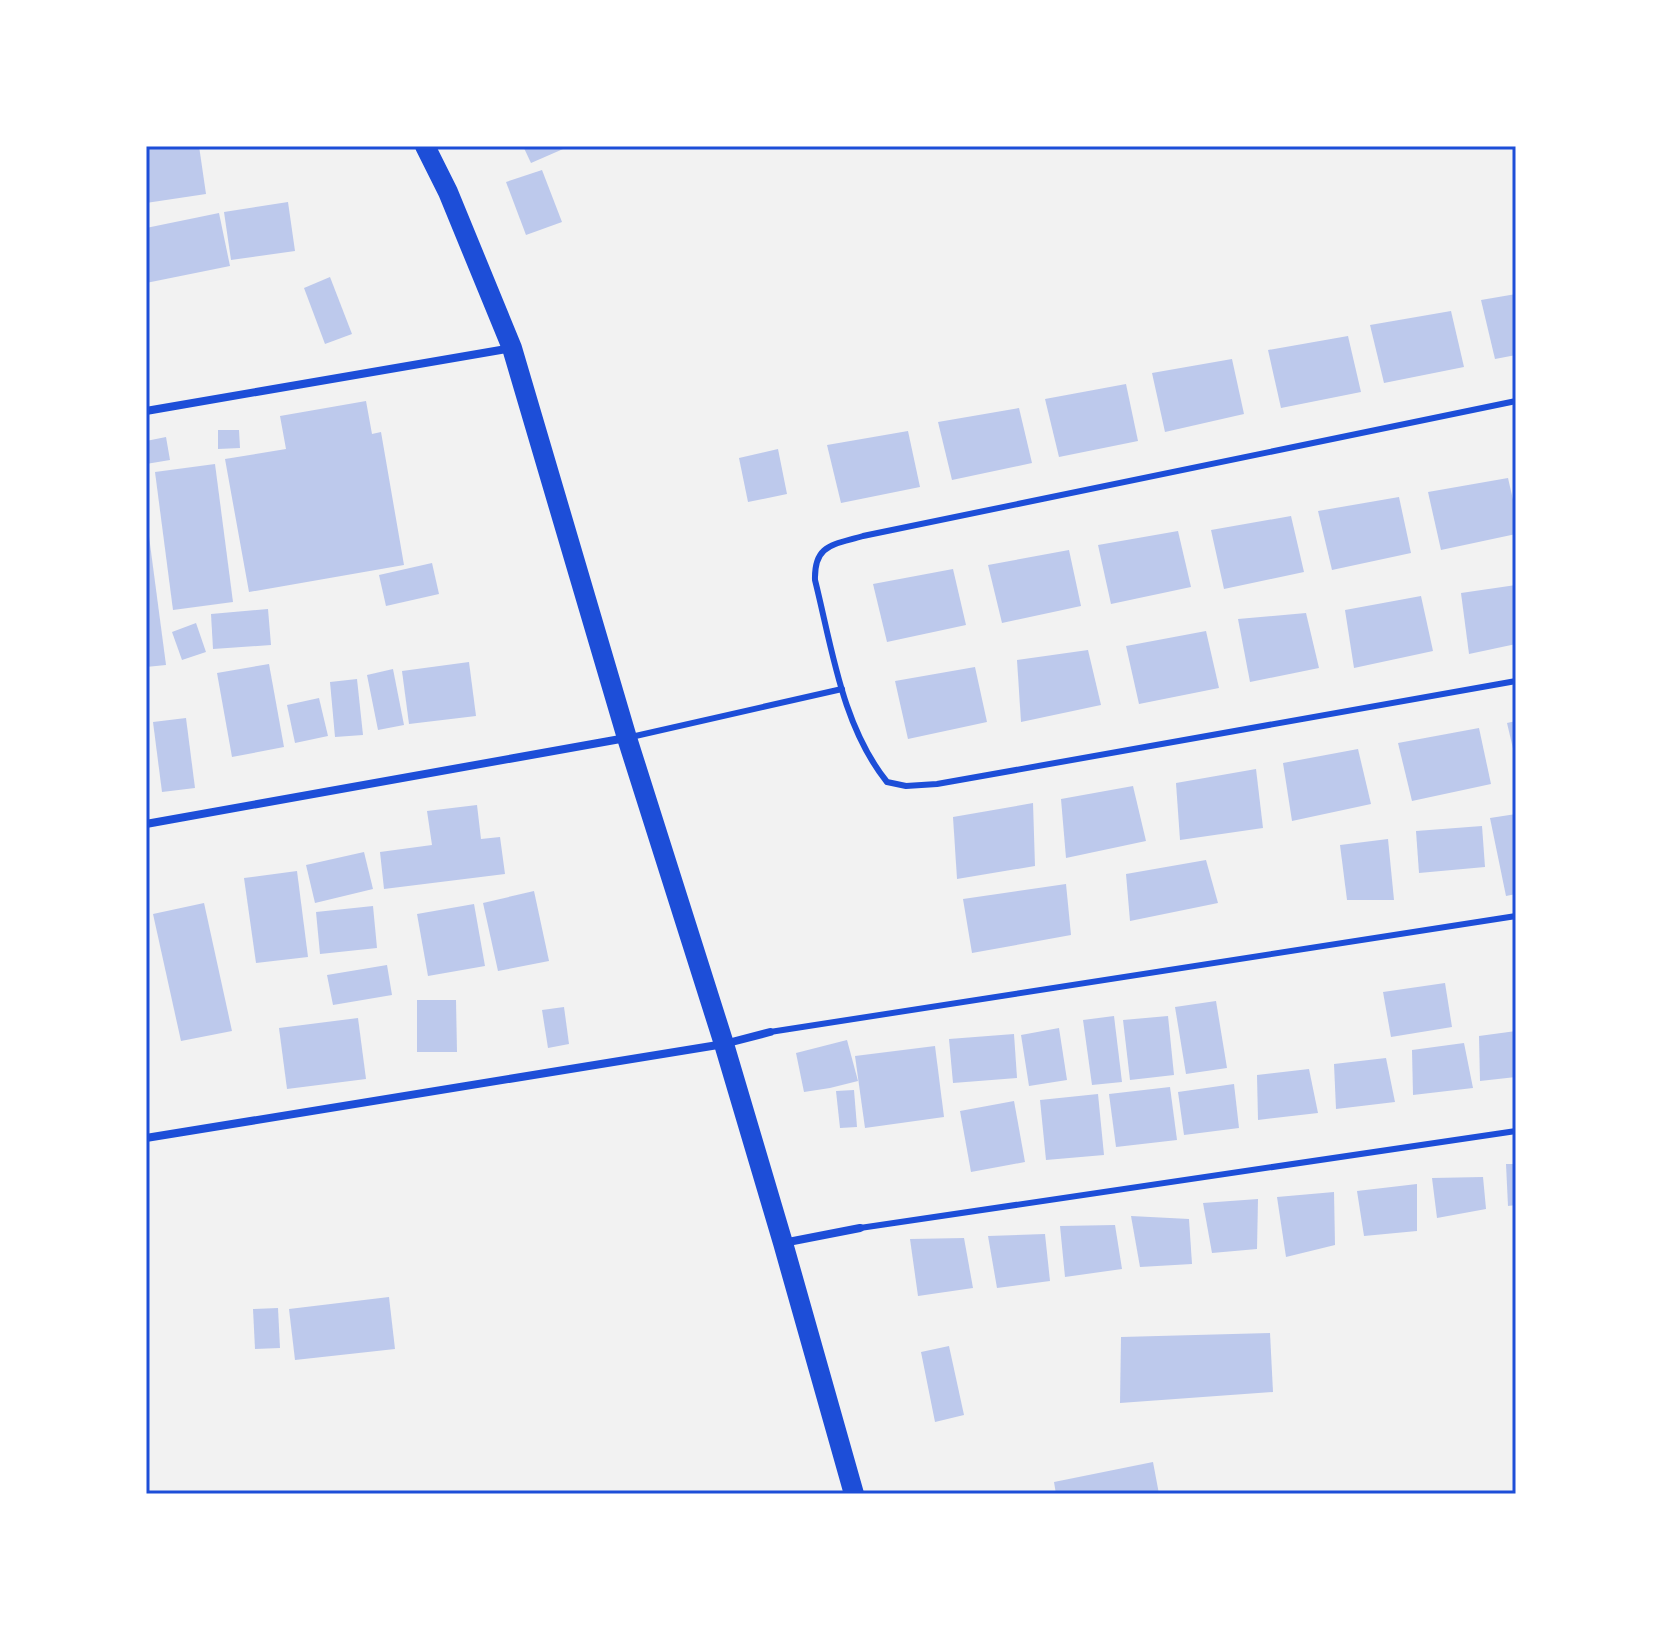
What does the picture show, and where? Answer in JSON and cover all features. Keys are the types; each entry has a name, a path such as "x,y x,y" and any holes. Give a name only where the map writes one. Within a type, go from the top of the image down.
{"main road":[{"path":"425,146 448,192 512,348 627,738 724,1044 854,1494"}],"street":[{"path":"146,411 512,348"},
{"path":"146,824 627,738"},
{"path":"146,1138 724,1044 770,1032"},
{"path":"783,1243 860,1228"}],"lane":[{"path":"1516,401 863,536 821,552 815,566 815,580 842,689 862,745 887,782 906,786 937,784 1516,681"},
{"path":"627,738 842,689"},
{"path":"770,1032 1516,916"},
{"path":"860,1228 1516,1131"}],"building":[{"path":"146,146 199,146 206,194 146,203"},
{"path":"523,146 570,146 531,163"},
{"path":"542,170 562,222 526,235 506,182"},
{"path":"288,202 295,251 231,260 224,212"},
{"path":"219,213 230,266 146,283 146,228"},
{"path":"330,277 352,334 325,344 304,288"},
{"path":"1516,294 1516,355 1495,359 1481,300"},
{"path":"1451,311 1464,367 1384,383 1370,325"},
{"path":"1348,336 1361,392 1281,408 1268,350"},
{"path":"1232,359 1244,414 1165,432 1152,373"},
{"path":"1126,384 1138,441 1059,457 1045,399"},
{"path":"366,401 372,434 381,432 404,565 249,592 225,459 286,449 280,416"},
{"path":"1019,408 1032,463 952,480 938,422"},
{"path":"218,430 239,430 240,448 218,449"},
{"path":"908,431 920,487 841,503 827,445"},
{"path":"166,437 170,460 146,464 146,441"},
{"path":"778,449 787,494 748,502 739,458"},
{"path":"215,464 233,602 173,610 155,472"},
{"path":"1508,478 1516,513 1516,534 1441,550 1428,492"},
{"path":"1399,497 1411,553 1332,570 1318,511"},
{"path":"1291,516 1304,572 1224,589 1211,530"},
{"path":"146,529 166,665 146,667"},
{"path":"1178,531 1191,587 1111,604 1098,545"},
{"path":"1069,550 1081,606 1002,623 988,565"},
{"path":"432,563 439,594 386,606 379,575"},
{"path":"953,569 966,625 887,642 873,584"},
{"path":"1516,585 1516,644 1469,654 1461,593"},
{"path":"1421,596 1433,651 1354,668 1345,610"},
{"path":"268,609 271,645 213,649 211,614"},
{"path":"1306,613 1319,668 1250,682 1238,619"},
{"path":"196,623 206,652 182,660 172,632"},
{"path":"1206,631 1219,688 1139,704 1126,646"},
{"path":"1088,650 1101,705 1021,722 1017,660"},
{"path":"469,662 476,716 409,724 402,671"},
{"path":"269,664 284,747 232,757 217,673"},
{"path":"975,667 987,722 908,739 895,681"},
{"path":"393,669 404,725 378,730 367,675"},
{"path":"357,679 363,735 335,737 330,682"},
{"path":"319,698 328,736 295,743 287,705"},
{"path":"186,718 195,788 162,792 153,722"},
{"path":"1516,721 1516,757 1515,757 1507,723"},
{"path":"1479,728 1491,784 1412,801 1398,743"},
{"path":"1358,749 1371,804 1292,821 1283,763"},
{"path":"1256,769 1263,828 1180,840 1176,783"},
{"path":"1133,786 1146,841 1066,858 1061,799"},
{"path":"1033,803 1035,866 957,879 953,817"},
{"path":"477,805 481,839 500,837 505,874 384,889 380,852 432,845 427,811"},
{"path":"1516,814 1516,894 1506,896 1490,818"},
{"path":"1482,826 1485,867 1419,873 1416,831"},
{"path":"1388,839 1394,900 1347,900 1340,845"},
{"path":"364,852 373,889 315,903 306,865"},
{"path":"1206,860 1218,903 1130,921 1126,874"},
{"path":"297,871 308,957 256,963 244,878"},
{"path":"1066,884 1071,935 972,953 963,899"},
{"path":"534,891 549,961 498,971 483,903"},
{"path":"204,903 232,1031 181,1041 153,914"},
{"path":"474,904 485,966 428,976 417,914"},
{"path":"373,906 377,948 320,954 316,912"},
{"path":"387,965 392,995 333,1005 327,975"},
{"path":"1445,983 1452,1027 1391,1037 1383,992"},
{"path":"417,1000 456,1000 457,1052 417,1052"},
{"path":"1216,1001 1227,1068 1186,1074 1175,1007"},
{"path":"564,1007 569,1044 548,1048 542,1010"},
{"path":"1114,1016 1122,1082 1092,1085 1083,1020"},
{"path":"1168,1016 1174,1075 1130,1080 1123,1020"},
{"path":"358,1018 366,1079 287,1089 279,1028"},
{"path":"1059,1028 1067,1080 1029,1086 1021,1035"},
{"path":"1516,1031 1516,1077 1480,1081 1479,1036"},
{"path":"1014,1034 1017,1078 953,1083 949,1039"},
{"path":"847,1040 858,1081 804,1092 796,1053"},
{"path":"1464,1043 1473,1088 1413,1095 1412,1050"},
{"path":"935,1046 944,1117 865,1128 855,1056"},
{"path":"1386,1058 1395,1102 1336,1109 1334,1064"},
{"path":"1309,1069 1318,1113 1258,1120 1257,1075"},
{"path":"1234,1084 1239,1128 1184,1135 1178,1092"},
{"path":"1170,1087 1177,1140 1116,1147 1109,1094"},
{"path":"854,1090 857,1127 840,1128 836,1091"},
{"path":"1098,1094 1104,1155 1046,1160 1040,1100"},
{"path":"1014,1101 1025,1162 971,1172 960,1111"},
{"path":"1506,1164 1516,1164 1516,1205 1508,1206"},
{"path":"1483,1177 1486,1209 1437,1218 1432,1178"},
{"path":"1417,1184 1417,1231 1364,1236 1357,1191"},
{"path":"1334,1192 1335,1245 1286,1257 1277,1197"},
{"path":"1258,1199 1257,1249 1212,1253 1203,1203"},
{"path":"1131,1216 1189,1219 1192,1264 1140,1267"},
{"path":"1115,1225 1122,1269 1065,1277 1060,1226"},
{"path":"1045,1234 1050,1281 997,1288 988,1236"},
{"path":"964,1238 973,1288 918,1296 910,1239"},
{"path":"389,1297 395,1349 295,1360 289,1309"},
{"path":"278,1308 280,1348 255,1349 253,1309"},
{"path":"1270,1333 1273,1392 1120,1403 1121,1337"},
{"path":"949,1346 964,1415 935,1422 921,1352"},
{"path":"1153,1462 1159,1494 1056,1494 1054,1482"}]}
